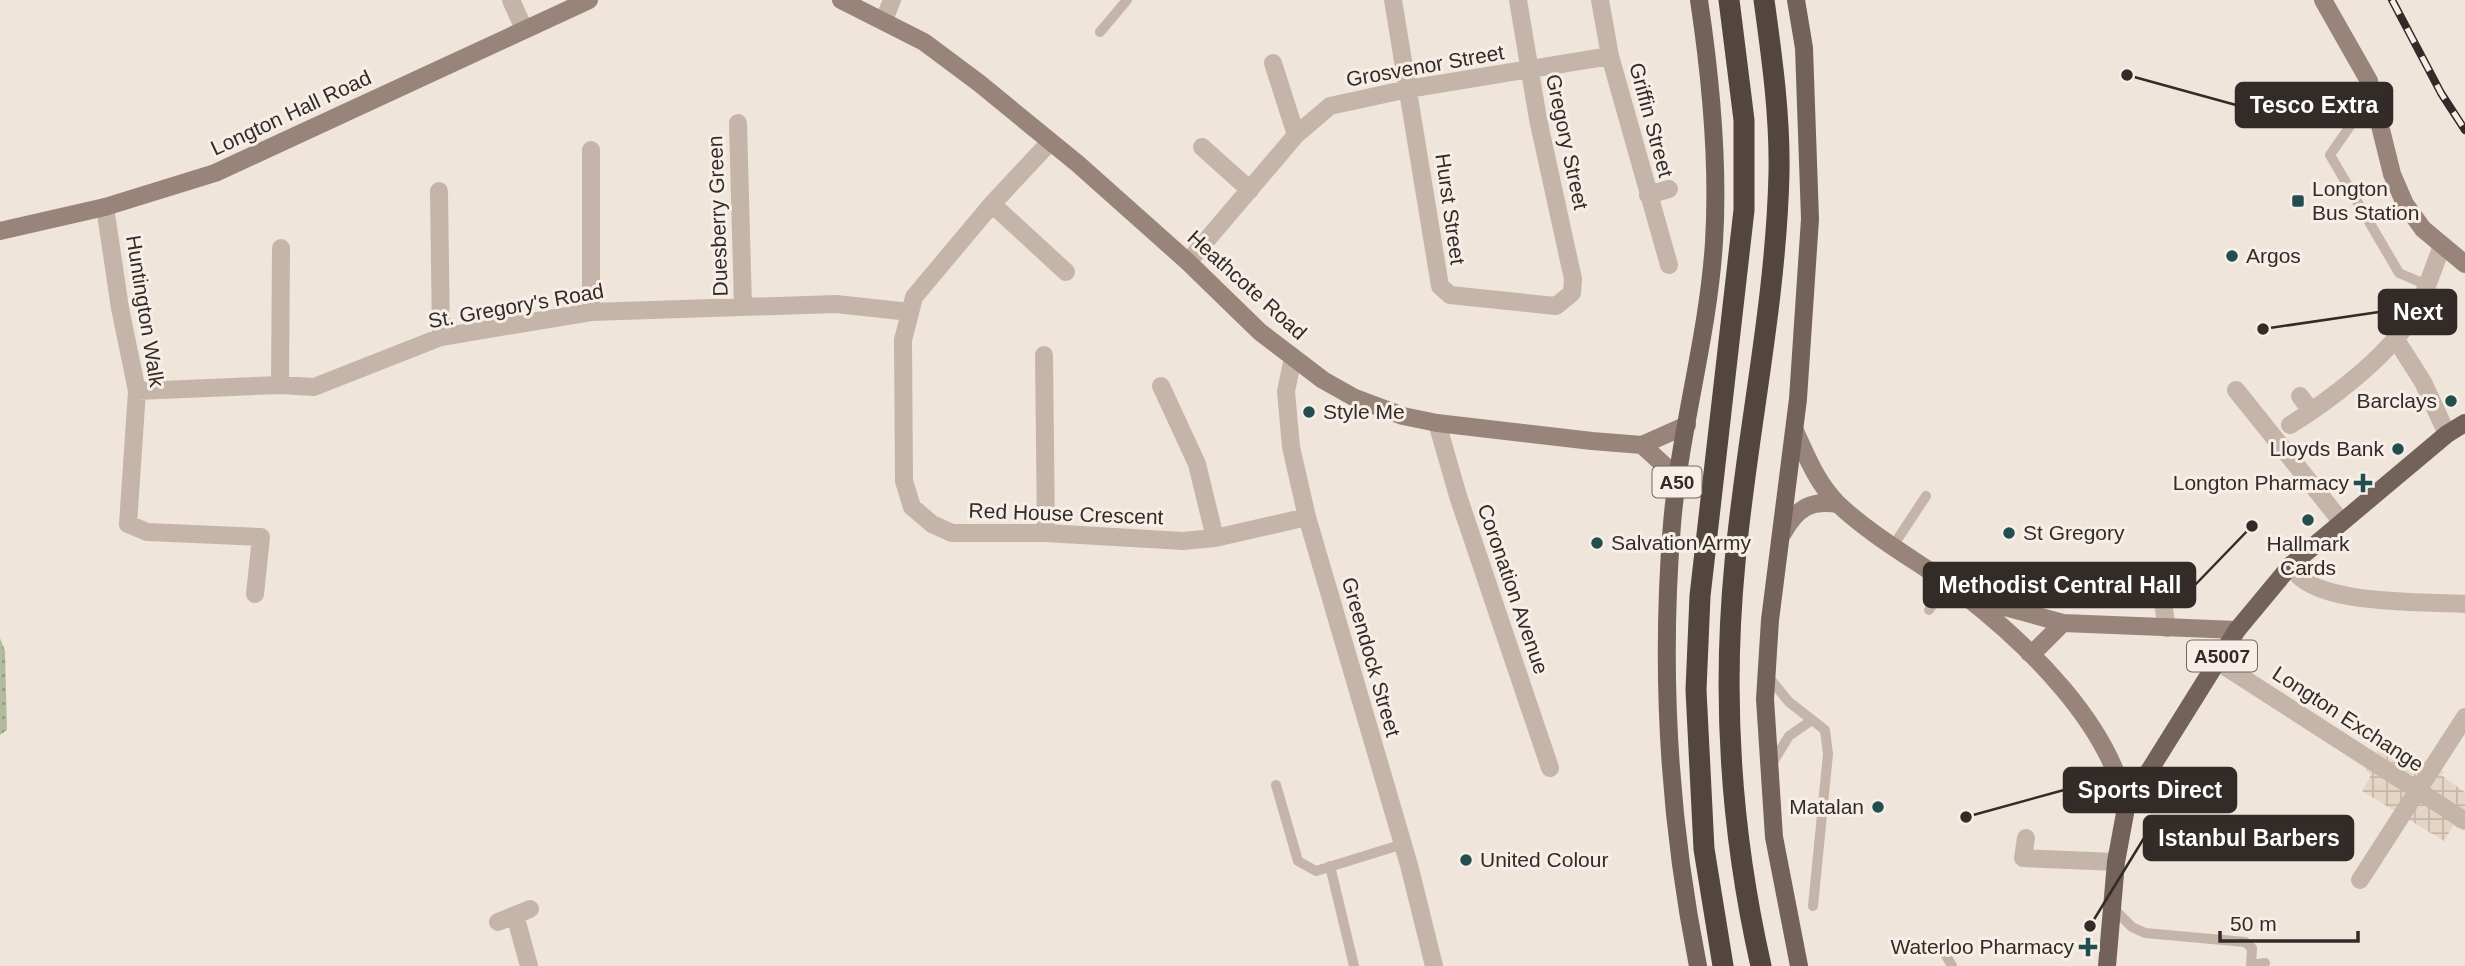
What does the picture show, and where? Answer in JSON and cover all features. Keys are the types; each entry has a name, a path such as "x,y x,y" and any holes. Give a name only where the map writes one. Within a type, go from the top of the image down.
{"highway":[{"name":"A50","path":"1723,966 1704,849 1696,690 1700,596 1744,211 1744,120 1729,0"},
{"path":"1761,966 1751,920 1739,829 1730,719 1735,561 1771,292 1779,172 1777,101 1764,0"}],"main road":[{"name":"A50","path":"1698,966 1675,830 1668,716 1669,584 1677,477 1703,338 1714,244 1717,167 1699,0"},
{"path":"1796,0 1804,48 1810,219 1795,431 1770,620 1767,675 1774,837 1798,966"},
{"name":"A5007","path":"2107,966 2116,862 2126,808 2237,630 2291,565 2447,434 2465,423"}],"street":[{"path":"511,0 524,29"},
{"name":"Longton Hall Road","path":"0,231 105,207 215,173 589,0"},
{"path":"841,0 884,20 892,0"},
{"name":"Hurst Street","path":"1393,0 1437,279 1444,292 1556,306 1572,293"},
{"name":"Gregory Street","path":"1518,0 1529,71 1573,279 1572,293"},
{"name":"Griffin Street","path":"1600,0 1610,56 1669,265"},
{"path":"2323,0 2355,53 2377,108 2392,174 2405,204 2423,229 2465,264"},
{"name":"Heathcote Road","path":"884,20 935,50 1050,142 1188,262 1260,332 1293,358 1355,398 1403,416 1437,423 1642,444 1687,425"},
{"name":"Griffin Street","path":"1529,71 1610,56"},
{"path":"1273,63 1296,135"},
{"name":"Grosvenor Street","path":"1188,262 1296,135 1330,106 1408,89 1529,71"},
{"name":"Duesberry Green","path":"738,123 743,307"},
{"name":"Red House Crescent","path":"1050,142 992,204 914,298 903,340 904,481 912,508 932,524 952,533 1046,533 1183,541 1215,538 1307,517"},
{"path":"1202,147 1250,190"},
{"path":"590,150 591,312"},
{"name":"Griffin Street","path":"1648,195 1669,189"},
{"path":"439,191 441,337"},
{"path":"992,204 1066,272"},
{"name":"Huntington Walk","path":"105,207 120,308 137,391 128,524 147,532 261,537 255,594"},
{"path":"2290,425 2311,411 2395,338 2410,320 2442,246"},
{"path":"280,385 281,248"},
{"name":"St. Gregory's Road","path":"137,391 280,385 314,387 441,337 591,312 836,304 910,312"},
{"path":"2395,338 2423,382 2447,434"},
{"path":"1044,355 1046,533"},
{"name":"Greendock Street","path":"1293,358 1286,391 1292,447 1307,517 1403,844 1434,966"},
{"path":"1161,386 1197,464 1215,538"},
{"path":"2236,390 2341,521"},
{"path":"2300,396 2311,411"},
{"name":"Coronation Avenue","path":"1437,423 1458,496 1550,768"},
{"path":"1795,431 1812,471 1838,504 1962,594 2029,653 2082,714 2115,770 2126,808"},
{"path":"1642,444 1677,477"},
{"path":"1783,533 1793,516 1811,503 1838,504"},
{"path":"2291,565 2295,576 2306,584 2337,595 2465,604"},
{"path":"2160,584 2167,628"},
{"path":"1962,594 2063,623 2237,630"},
{"path":"2029,653 2063,623"},
{"name":"Longton Exchange","path":"2218,662 2465,821"},
{"name":"Longton Exchange","path":"2360,880 2465,717"},
{"path":"2025,838 2023,858 2116,862"},
{"path":"514,915 529,966"}],"lane":[{"path":"1100,32 1127,0"},
{"path":"2377,108 2355,119 2330,155 2399,273 2427,285"},
{"path":"1893,546 1926,496"},
{"path":"1929,610 1947,584"},
{"path":"1767,675 1789,702 1825,730 1828,754 1813,906"},
{"path":"1769,769 1789,736 1812,720"},
{"path":"1276,785 1298,861 1316,871 1403,844"},
{"path":"1331,866 1354,966"},
{"path":"2113,908 2132,927 2146,933 2245,942 2252,948 2251,965 2265,962"},
{"path":"2234,942 2237,931"},
{"path":"1944,952 1951,966"}],"green space":[{"path":"0,638 5,651 7,730 0,735"}],"shaded area":[{"path":"2386,737 2443,772 2441,775 2465,792 2465,819 2459,828 2453,826 2444,841 2362,791 2371,775 2365,770"}],"railway":[{"path":"2392,0 2441,93 2465,130"}],"place":[{"name":"Tesco Extra","path":"2127,75"},
{"name":"Longton Bus Station","path":"2298,201"},
{"name":"Argos","path":"2232,256"},
{"name":"Next","path":"2263,329"},
{"name":"Barclays","path":"2451,401"},
{"name":"Style Me","path":"1309,412"},
{"name":"Lloyds Bank","path":"2398,449"},
{"name":"Longton Pharmacy","path":"2363,483"},
{"name":"Hallmark Cards","path":"2308,520"},
{"name":"Methodist Central Hall","path":"2252,526"},
{"name":"St Gregory","path":"2009,533"},
{"name":"Salvation Army","path":"1597,543"},
{"name":"Matalan","path":"1878,807"},
{"name":"Sports Direct","path":"1966,817"},
{"name":"United Colour","path":"1466,860"},
{"name":"Istanbul Barbers","path":"2090,926"},
{"name":"Waterloo Pharmacy","path":"2088,947"}]}
